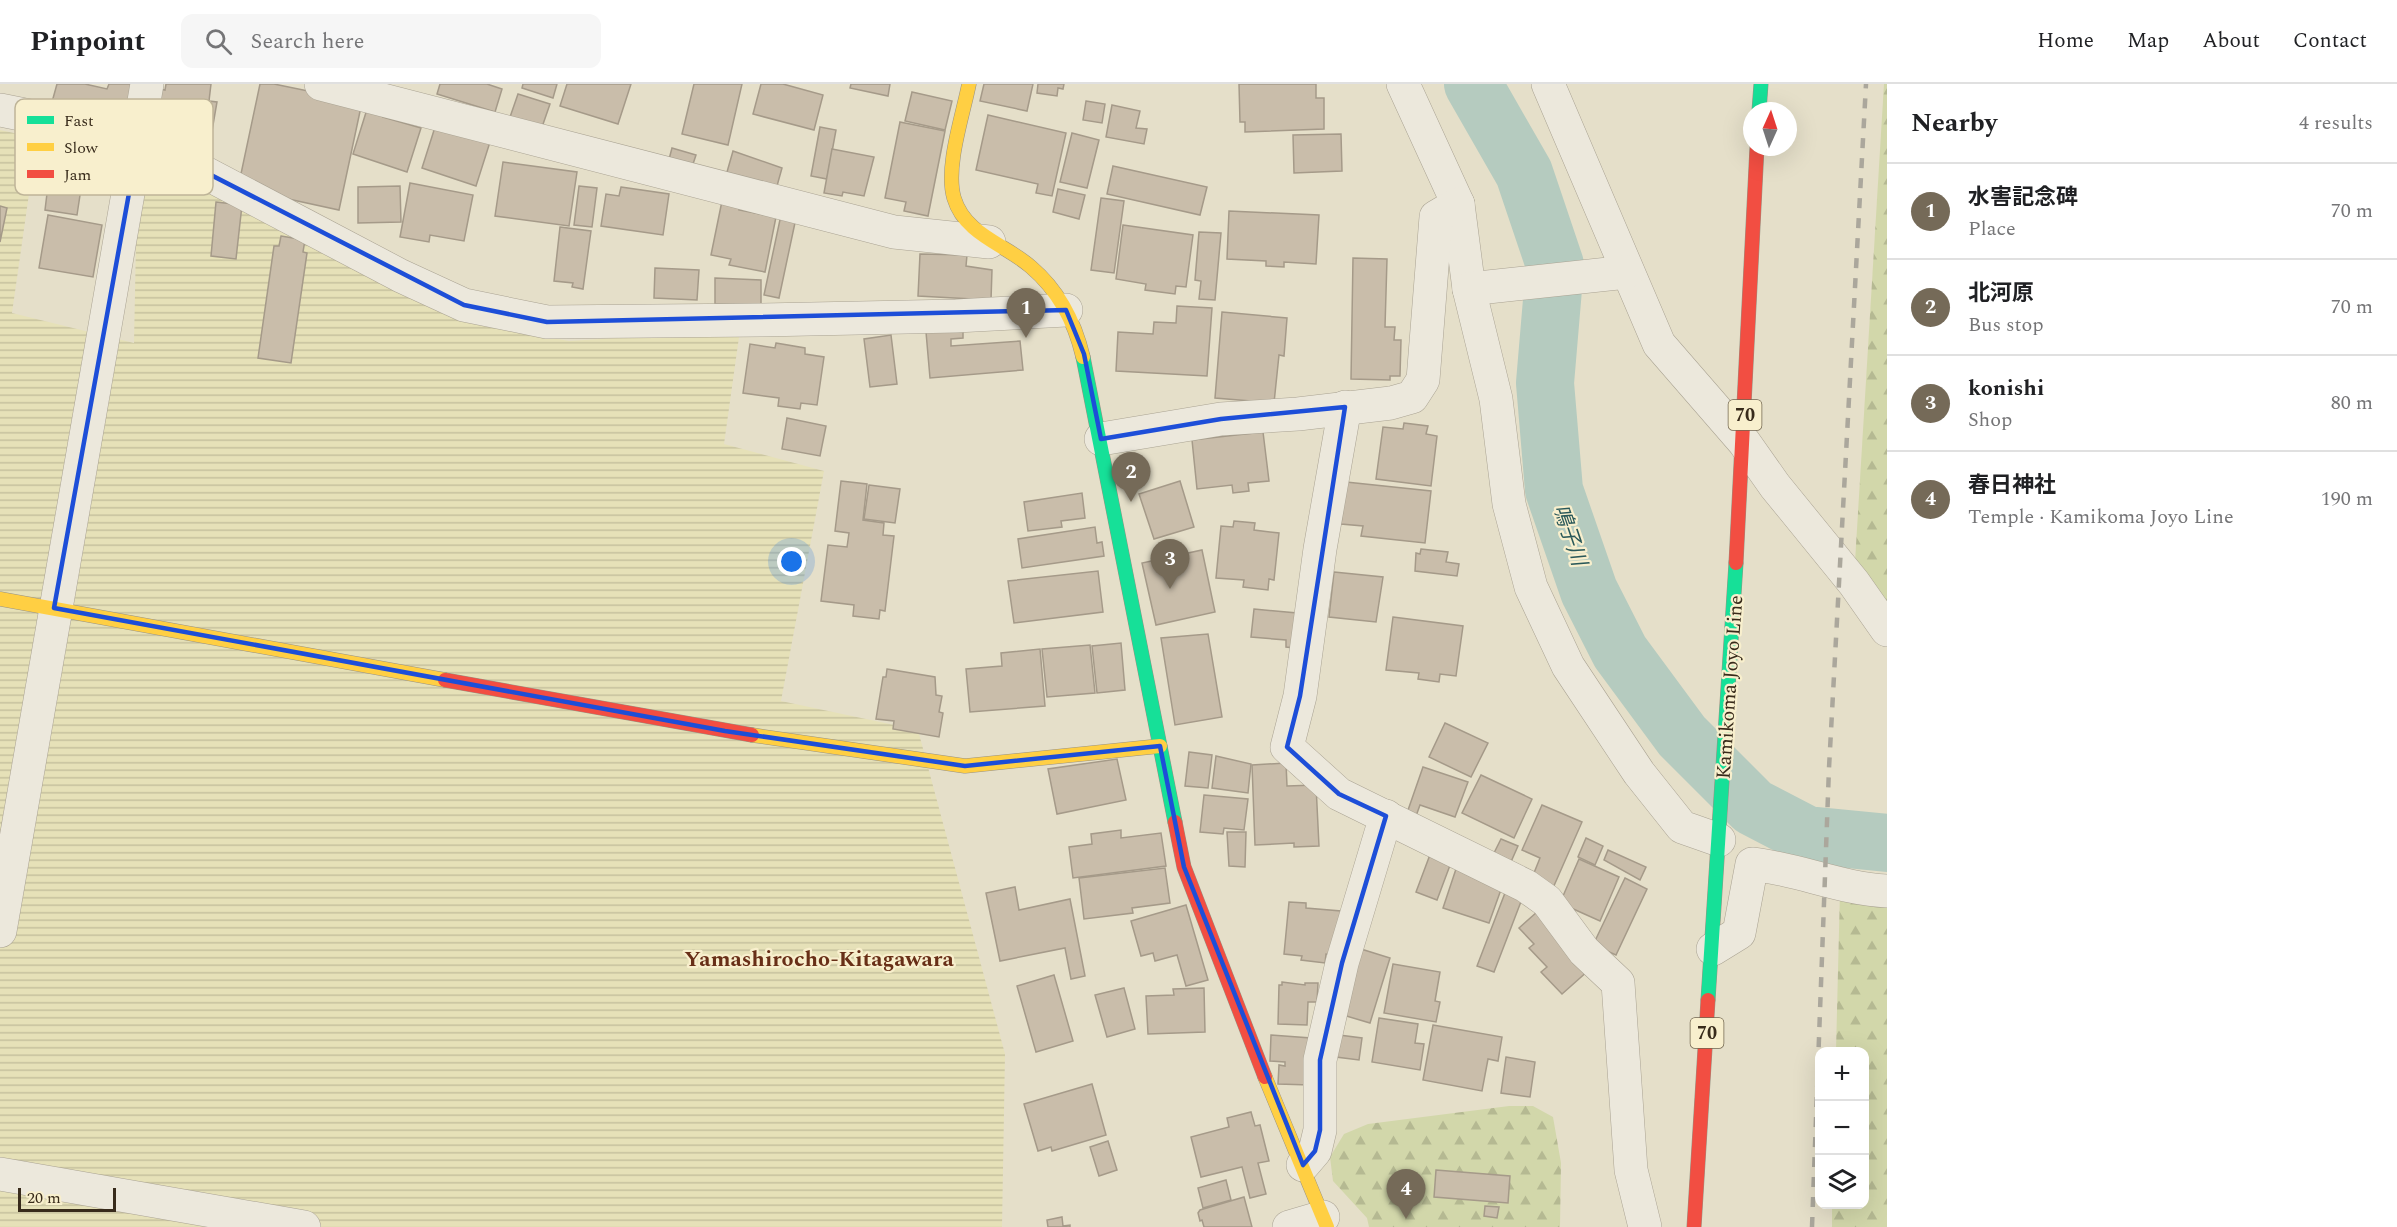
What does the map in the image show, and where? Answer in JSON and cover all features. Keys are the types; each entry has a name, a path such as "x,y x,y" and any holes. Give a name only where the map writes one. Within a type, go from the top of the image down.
{"street":[{"path":"145,99 147,84"},
{"path":"321,84 894,232 989,242"},
{"path":"969,84 955,153 953,190 960,212 968,223 989,242 1030,266 1050,286 1066,310 1084,354 1184,867 1285,1128 1325,1222 1290,1227"},
{"path":"1403,84 1419,114 1458,204 1479,289 1497,399 1509,504 1531,587 1568,666 1639,773 1682,826 1719,840"},
{"path":"1548,84 1615,274 1659,344 1744,442 1775,486 1854,583 1887,630"},
{"path":"1760,102 1761,84"},
{"path":"0,110 15,113"},
{"name":"Kamikoma Joyo Line","path":"1694,1227 1744,442 1757,156"},
{"path":"213,177 401,276 464,305 548,322 772,320 1066,310"},
{"path":"0,931 54,608 129,195"},
{"path":"1101,440 1163,431 1221,419 1298,414 1391,403 1412,397 1423,381 1436,217 1458,204"},
{"path":"1479,289 1615,274"},
{"path":"1345,407 1320,549 1300,696 1287,747 1340,794 1526,886 1547,901 1584,951 1618,984 1631,1170 1645,1227"},
{"path":"0,599 725,731 965,766 1160,746"},
{"path":"1303,1166 1316,1150 1320,1130 1320,1060 1342,963 1386,816"},
{"path":"1713,949 1739,933 1752,864 1785,867 1867,890 1887,891"},
{"path":"0,1174 304,1227"}],"highlighted area":[{"path":"139,138 464,305 547,322 1066,310 1084,354 1101,439 1221,419 1345,407 1300,696 1287,747 1339,794 1386,816 1342,963 1320,1060 1320,1130 1315,1151 1303,1165 1184,867 1160,746 965,766 725,731 54,608"}],"shaded area":[{"path":"0,130 15,133 15,195 29,195 12,313 134,343 137,195 213,195 213,184 466,322 569,341 740,330 724,444 824,471 781,701 918,730 1005,1054 1002,1227 0,1227"}],"green space":[{"path":"1884,84 1887,84 1887,610 1855,562"},
{"path":"1840,891 1887,898 1887,1227 1832,1227 1832,1209 1869,1209 1869,1047 1836,1047"},
{"path":"1509,1106 1533,1106 1553,1117 1561,1163 1560,1227 1369,1227 1367,1218 1333,1181 1330,1157 1344,1134 1368,1124"}],"building":[{"path":"57,84 85,84 107,89 109,84 135,84 131,99 53,99"},
{"path":"166,84 211,84 209,99 159,99 160,89 165,90"},
{"path":"260,84 274,84 362,102 339,210 238,188"},
{"path":"440,84 487,84 502,89 495,112 437,94"},
{"path":"523,84 557,84 553,98 522,88"},
{"path":"567,84 631,84 618,124 560,106"},
{"path":"694,84 742,84 728,145 682,134"},
{"path":"761,84 783,84 823,95 814,130 753,114"},
{"path":"851,84 890,84 888,96 850,88"},
{"path":"984,84 1033,84 1027,111 980,101"},
{"path":"1038,84 1064,84 1063,89 1058,88 1057,96 1037,93"},
{"path":"1239,84 1316,84 1316,98 1324,98 1324,129 1245,132 1245,122 1240,122"},
{"path":"912,92 952,101 945,130 905,121"},
{"path":"518,94 550,104 541,130 509,120"},
{"path":"1086,101 1105,104 1102,123 1083,120"},
{"path":"213,102 217,102 213,125"},
{"path":"1112,105 1140,111 1136,128 1147,129 1144,144 1106,137"},
{"path":"368,106 383,117 421,128 407,172 353,154"},
{"path":"988,115 1066,133 1052,196 1036,193 1038,184 976,170"},
{"path":"900,122 945,131 928,216 904,211 906,202 885,198"},
{"path":"436,124 490,142 476,186 422,168"},
{"path":"820,127 836,130 827,179 811,176"},
{"path":"1072,133 1099,140 1087,188 1060,182"},
{"path":"1341,134 1342,171 1294,173 1293,135"},
{"path":"672,148 696,155 691,170 668,163"},
{"path":"832,149 874,157 864,196 843,192 842,196 824,193"},
{"path":"733,151 782,168 775,193 725,179"},
{"path":"503,162 577,172 569,226 495,216"},
{"path":"1113,166 1207,187 1200,215 1107,194"},
{"path":"410,183 473,195 464,241 430,235 429,242 400,237"},
{"path":"400,186 401,222 358,223 358,187"},
{"path":"579,186 597,188 592,227 574,225"},
{"path":"621,187 669,194 663,235 601,226 606,194 619,196"},
{"path":"1058,189 1085,195 1079,219 1053,212"},
{"path":"47,195 80,195 77,215 45,210"},
{"path":"1101,198 1124,201 1114,273 1091,270"},
{"path":"722,201 740,205 739,210 776,217 765,272 729,265 731,259 711,255"},
{"path":"216,202 242,205 236,259 211,256"},
{"path":"0,206 7,208 0,242"},
{"path":"1229,211 1319,215 1316,264 1284,262 1284,267 1266,266 1266,261 1227,259"},
{"path":"48,215 102,225 93,277 39,268"},
{"path":"781,215 796,218 779,298 764,295"},
{"path":"1123,225 1193,235 1186,287 1176,286 1175,294 1145,290 1146,284 1116,279"},
{"path":"560,227 591,231 583,289 572,287 573,283 554,281"},
{"path":"1199,232 1221,233 1215,300 1199,299 1201,281 1195,280"},
{"path":"281,236 305,240 303,252 307,253 291,363 258,358 274,246 279,246"},
{"path":"920,254 967,255 966,266 992,270 991,300 918,296"},
{"path":"1353,258 1387,259 1385,327 1395,327 1394,340 1401,340 1400,376 1390,376 1390,380 1351,379"},
{"path":"655,268 699,270 697,300 654,298"},
{"path":"715,278 761,280 761,304 715,304"},
{"path":"1177,306 1212,308 1207,376 1116,371 1118,332 1153,334 1154,322 1176,323"},
{"path":"1222,312 1287,318 1284,356 1279,355 1274,403 1215,398"},
{"path":"963,329 963,338 951,339 951,346 1020,341 1023,370 930,378 926,332"},
{"path":"891,335 897,384 870,387 864,339"},
{"path":"776,343 805,348 805,354 824,357 817,405 801,403 800,409 778,406 779,398 743,393 750,344 775,348"},
{"path":"787,418 826,426 820,456 782,449"},
{"path":"1404,423 1428,426 1426,434 1437,436 1431,486 1376,479 1383,427 1403,429"},
{"path":"1263,432 1269,481 1248,483 1249,491 1233,493 1232,485 1197,489 1192,440"},
{"path":"841,481 867,484 863,520 884,523 883,535 894,536 885,611 880,610 879,619 853,616 854,605 821,601 828,545 847,547 849,533 835,531"},
{"path":"1180,481 1194,527 1154,539 1139,494"},
{"path":"1346,482 1431,491 1425,543 1361,536 1363,526 1341,524"},
{"path":"869,485 900,489 895,523 864,519"},
{"path":"1082,493 1085,518 1061,521 1062,527 1028,531 1024,502"},
{"path":"1234,521 1255,523 1254,530 1279,533 1274,580 1269,579 1268,590 1243,587 1244,580 1216,578 1221,526 1233,527"},
{"path":"1095,527 1097,543 1102,542 1104,556 1022,568 1018,539"},
{"path":"1421,549 1448,552 1446,562 1459,564 1457,576 1415,571 1416,553 1420,554"},
{"path":"1202,550 1215,612 1156,625 1142,563"},
{"path":"1098,571 1103,612 1014,623 1008,581"},
{"path":"1334,572 1383,577 1376,622 1329,617"},
{"path":"1254,609 1297,613 1294,648 1286,647 1286,640 1251,637"},
{"path":"1393,617 1463,626 1456,676 1440,674 1439,682 1418,679 1419,673 1386,670"},
{"path":"1208,634 1222,717 1175,725 1161,638"},
{"path":"1121,643 1125,690 1097,693 1092,646"},
{"path":"1090,645 1095,693 1047,697 1042,649"},
{"path":"1040,649 1045,706 970,712 966,669 1002,666 1001,653"},
{"path":"887,669 935,677 936,695 942,696 939,712 943,713 939,737 893,729 894,721 876,719 883,677 886,677"},
{"path":"1445,723 1488,743 1471,777 1429,757"},
{"path":"1189,752 1212,755 1208,788 1185,786"},
{"path":"1216,756 1251,764 1248,793 1212,788"},
{"path":"1117,759 1126,800 1057,814 1048,769"},
{"path":"1286,763 1287,786 1316,785 1319,846 1294,847 1294,843 1255,845 1252,765"},
{"path":"1423,767 1468,782 1455,817 1420,805 1416,816 1407,813"},
{"path":"1481,775 1532,799 1514,838 1462,813"},
{"path":"1204,795 1248,799 1244,830 1224,828 1223,834 1200,832"},
{"path":"1542,805 1582,822 1553,888 1532,878 1540,858 1522,850"},
{"path":"1121,830 1121,838 1161,833 1166,866 1073,878 1069,847 1092,844 1091,834"},
{"path":"1227,832 1246,832 1245,867 1229,866"},
{"path":"1586,838 1603,846 1595,865 1578,857"},
{"path":"1501,839 1518,846 1510,864 1492,857"},
{"path":"1608,850 1646,867 1640,880 1604,860"},
{"path":"1431,852 1452,860 1437,900 1416,892"},
{"path":"1579,859 1619,877 1600,921 1560,903"},
{"path":"1165,868 1170,903 1132,908 1133,913 1084,919 1079,878"},
{"path":"1456,869 1503,884 1489,923 1443,908"},
{"path":"1625,878 1647,889 1616,955 1593,945"},
{"path":"1015,887 1019,910 1070,899 1085,976 1071,979 1065,948 1000,961 986,893"},
{"path":"1505,893 1522,899 1494,972 1477,966"},
{"path":"1289,902 1306,903 1306,908 1341,911 1337,955 1326,954 1325,963 1301,960 1302,956 1284,954"},
{"path":"1186,905 1208,980 1186,986 1177,955 1155,961 1153,953 1141,956 1131,921"},
{"path":"1537,912 1589,970 1562,994 1541,972 1547,967 1529,948 1534,944 1519,928"},
{"path":"1361,949 1390,958 1370,1023 1343,1015"},
{"path":"1393,964 1440,972 1435,1001 1440,1002 1436,1022 1384,1013"},
{"path":"1054,975 1073,1041 1036,1052 1017,986"},
{"path":"1282,982 1305,985 1305,983 1318,983 1317,1002 1308,1002 1307,1025 1278,1024 1279,985 1282,985"},
{"path":"1124,988 1135,1029 1107,1037 1095,995"},
{"path":"1204,988 1205,1032 1148,1034 1146,996 1174,995 1173,989"},
{"path":"1379,1018 1418,1024 1415,1043 1424,1044 1420,1070 1372,1062"},
{"path":"1433,1025 1502,1037 1498,1061 1488,1059 1482,1091 1423,1080"},
{"path":"1271,1035 1311,1038 1310,1085 1278,1084 1279,1065 1285,1066 1285,1062 1270,1061"},
{"path":"1339,1035 1362,1038 1359,1060 1336,1057"},
{"path":"1506,1057 1535,1062 1530,1097 1501,1093"},
{"path":"1092,1084 1106,1135 1052,1151 1051,1147 1038,1151 1024,1104"},
{"path":"1251,1112 1255,1126 1260,1125 1269,1161 1258,1163 1266,1194 1250,1198 1242,1167 1201,1177 1191,1137 1229,1127 1227,1118"},
{"path":"1108,1141 1117,1170 1099,1176 1090,1147"},
{"path":"1436,1170 1510,1176 1508,1203 1434,1197"},
{"path":"1226,1180 1231,1200 1203,1208 1198,1188"},
{"path":"1244,1197 1252,1227 1204,1227 1202,1220 1200,1221 1198,1213 1200,1210"},
{"path":"1485,1206 1499,1207 1497,1218 1484,1216"},
{"path":"1062,1217 1063,1226 1070,1225 1070,1227 1048,1227 1047,1220"}],"waterway":[{"name":"鳴子川","path":"1473,84 1524,173 1555,265 1545,383 1554,490 1589,591 1620,652 1682,736 1753,807 1807,835 1887,843"}],"railway":[{"path":"1812,1227 1829,768 1866,84"}],"traffic: fast":[{"path":"1760,102 1761,84"},
{"path":"1083,357 1175,822"},
{"path":"1708,1000 1736,563"}],"traffic: slow":[{"path":"969,84 953,156 952,185 959,211 976,230 1021,259 1041,276 1064,308 1083,357"},
{"path":"0,599 445,680"},
{"path":"752,735 965,766 1160,746"},
{"path":"1265,1077 1327,1227"}],"traffic: jam":[{"path":"1736,563 1757,156"},
{"path":"445,680 752,735"},
{"path":"1175,822 1184,867 1265,1077"},
{"path":"1694,1227 1708,1000"}],"place":[{"name":"水害記念碑","path":"1026,338"},
{"name":"北河原","path":"1131,502"},
{"name":"konishi","path":"1170,589"},
{"name":"春日神社","path":"1406,1219"}],"district":[{"name":"Yamashirocho-Kitagawara","path":"819,958"}]}
